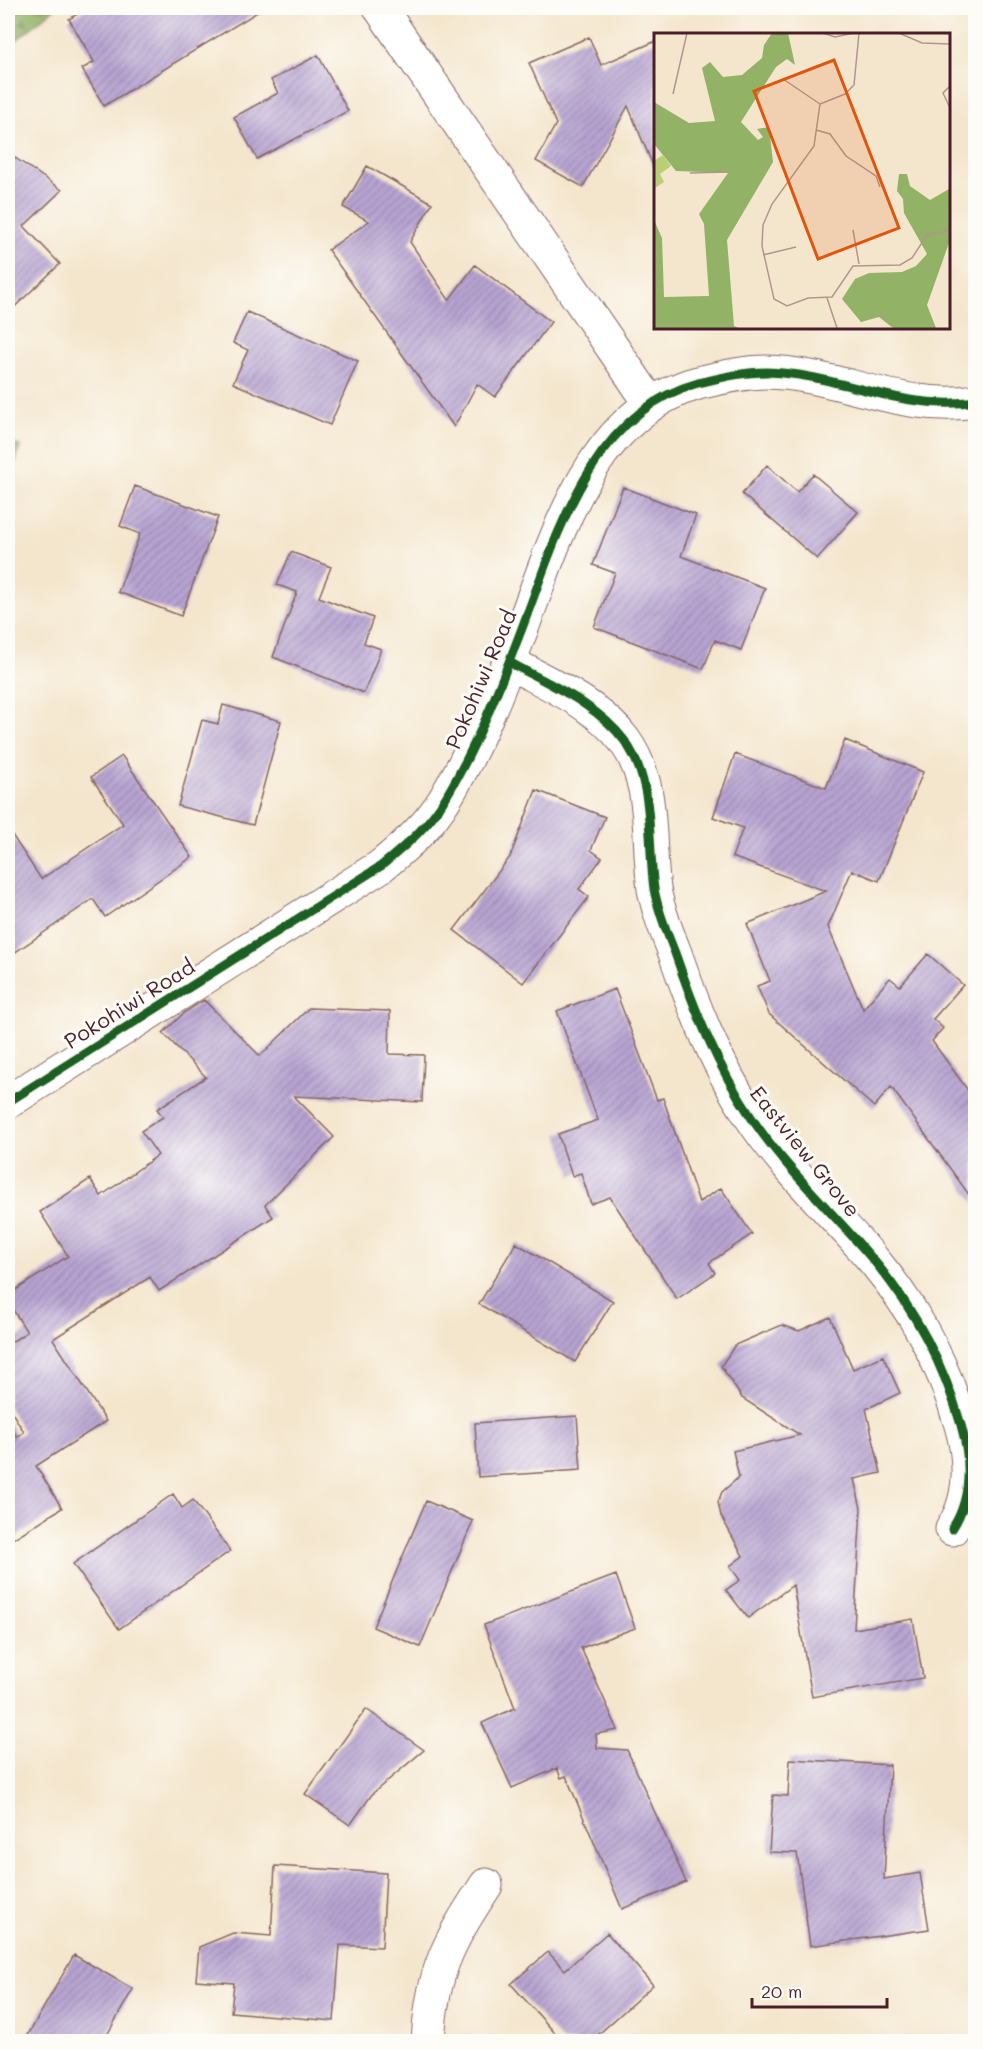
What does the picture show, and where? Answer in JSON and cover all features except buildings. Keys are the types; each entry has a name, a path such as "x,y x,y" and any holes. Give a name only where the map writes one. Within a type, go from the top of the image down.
{"street":[{"path":"380,8 651,404"},
{"name":"Pokohiwi Road","path":"8,1102 381,866 422,831 445,799 461,770 509,662 566,514 601,453 651,404 696,384 765,372 801,375 902,400 935,404 975,401"},
{"name":"Eastview Grove","path":"509,662 599,713 623,739 637,761 651,826 655,891 696,1013 723,1071 759,1128 796,1174 875,1262 905,1302 932,1348 953,1396 965,1438 969,1479 966,1501 952,1529"},
{"path":"428,2042 430,2009 448,1945 486,1885"}],"green space":[{"path":"8,8 55,8 8,47"},
{"path":"8,443 20,446 8,491"}],"cycle path":[{"path":"8,1102 381,866 425,826 446,797 477,739 562,523 581,486 603,452 629,422 660,399 698,383 740,374 766,372 792,374 922,402 976,401"},
{"path":"509,662 571,695 600,715 624,740 634,757 646,793 654,889 658,905 691,996 717,1058 751,1117 779,1155 875,1262 903,1299 927,1339 946,1381 961,1425 968,1465 964,1504 952,1529"}]}
